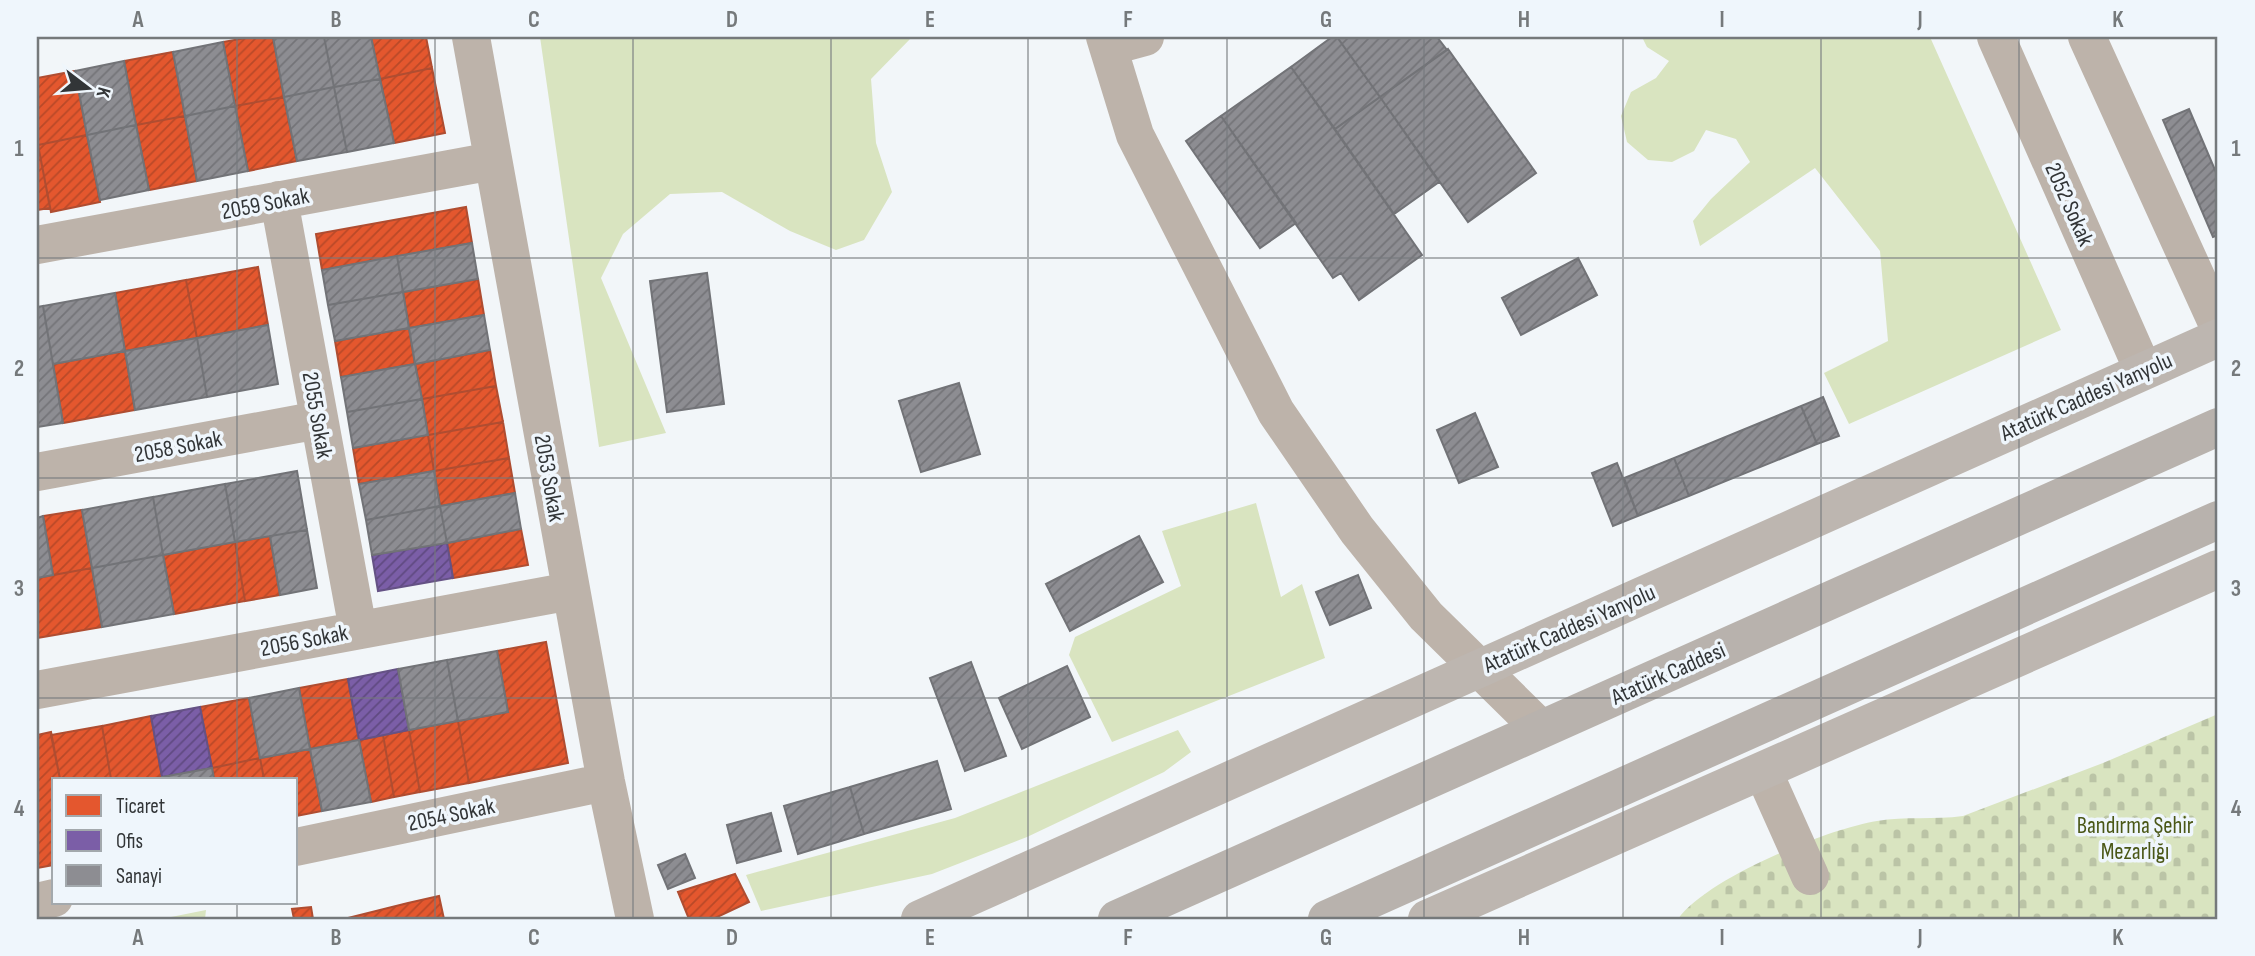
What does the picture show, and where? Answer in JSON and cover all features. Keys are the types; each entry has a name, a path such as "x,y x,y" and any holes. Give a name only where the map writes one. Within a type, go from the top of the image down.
{"highway":[{"name":"Atatürk Caddesi","path":"1117,919 2218,427"},
{"path":"1327,919 2218,520"}],"main road":[{"name":"Atatürk Caddesi Yanyolu","path":"920,919 2218,338"},
{"path":"1427,919 2218,569"}],"street":[{"name":"2053 Sokak","path":"471,37 606,782 635,919"},
{"path":"1145,37 1106,42 1135,135 1276,412 1357,530 1426,615 1541,729"},
{"name":"2052 Sokak","path":"1996,37 2143,370"},
{"path":"2087,37 2218,326"},
{"name":"2059 Sokak","path":"37,245 493,161"},
{"name":"2055 Sokak","path":"279,200 358,630"},
{"name":"2058 Sokak","path":"37,472 319,420"},
{"name":"2056 Sokak","path":"37,690 571,591"},
{"path":"1763,771 1810,876"},
{"name":"2054 Sokak","path":"298,847 606,782"}],"green space":[{"path":"540,37 912,37 871,79 876,143 892,192 864,240 836,250 790,231 722,192 670,194 623,234 601,278 666,433 599,447"},
{"path":"1642,37 1930,37 2061,330 1849,424 1824,373 1888,341 1880,251 1815,168 1700,246 1693,221 1711,199 1750,162 1736,139 1706,130 1694,151 1672,162 1648,160 1627,142 1621,116 1631,92 1656,78 1669,61 1647,47"},
{"path":"1256,503 1281,597 1302,584 1325,658 1112,742 1069,655 1075,637 1181,586 1162,531"},
{"name":"Bandırma Şehir Mezarlığı","path":"2218,714 2218,919 1678,919 1693,903 1714,888 1741,872 1800,845 1877,821 1963,816 2103,763"},
{"path":"1178,730 1191,752 1164,772 1027,837 932,874 761,911 746,875 955,818"},
{"path":"206,910 205,919 161,919"}],"building: Ticaret":[{"path":"251,37 273,37 284,97 235,106 223,42"},
{"path":"371,37 426,37 432,68 380,79"},
{"path":"173,52 185,116 136,125 124,61"},
{"path":"432,68 445,133 394,143 380,79"},
{"path":"75,71 87,135 38,145 37,78"},
{"path":"284,97 297,161 248,171 235,106"},
{"path":"185,116 197,181 149,190 136,125"},
{"path":"87,135 100,202 51,212 38,145"},
{"path":"37,155 40,155 50,208 37,210"},
{"path":"466,207 472,243 322,270 316,234"},
{"path":"258,267 268,325 197,338 186,280"},
{"path":"478,279 484,315 409,328 403,292"},
{"path":"186,280 197,338 125,351 115,293"},
{"path":"409,328 415,364 341,377 335,341"},
{"path":"490,350 496,386 422,399 415,364"},
{"path":"125,351 135,410 63,423 53,364"},
{"path":"496,386 503,422 428,435 422,399"},
{"path":"503,422 509,458 434,471 428,435"},
{"path":"428,435 434,471 359,484 353,448"},
{"path":"509,458 515,493 440,506 434,471"},
{"path":"82,510 92,568 53,575 43,516"},
{"path":"521,529 528,565 453,578 447,543"},
{"path":"270,536 280,595 245,601 235,542"},
{"path":"235,542 245,601 174,614 163,555"},
{"path":"92,568 102,627 37,638 37,578"},
{"path":"546,642 568,763 469,783 458,721 508,712 497,651"},
{"path":"348,679 359,740 310,749 299,688"},
{"path":"249,698 260,758 212,768 200,707"},
{"path":"151,716 162,777 111,778 102,726"},
{"path":"458,721 469,783 420,792 409,730"},
{"path":"102,726 111,778 60,778 51,735"},
{"path":"409,730 420,792 394,797 383,735"},
{"path":"51,732 60,778 52,778 52,865 37,868 37,735"},
{"path":"383,735 394,797 371,802 359,740"},
{"path":"310,749 322,811 298,816 298,778 264,778 260,758"},
{"path":"260,758 264,778 214,778 212,768"},
{"path":"735,874 749,902 713,919 689,919 678,892"},
{"path":"439,896 444,919 344,919 408,903"},
{"path":"311,907 313,919 294,919 292,909"}],"building: Ofis":[{"path":"447,543 453,578 378,591 372,555"},
{"path":"398,669 409,730 359,740 348,679"},
{"path":"200,707 212,768 162,777 151,716"}],"building: Sanayi":[{"path":"273,37 324,37 334,87 284,97"},
{"path":"324,37 371,37 380,79 334,87"},
{"path":"1332,37 1337,37 1380,97 1335,129 1291,67"},
{"path":"1337,37 1437,37 1447,50 1380,97"},
{"path":"223,42 235,106 185,116 173,52"},
{"path":"1448,49 1536,173 1468,222 1380,97"},
{"path":"124,61 136,125 87,135 75,71"},
{"path":"1291,67 1422,255 1359,300 1341,273 1333,278 1221,116"},
{"path":"380,79 394,143 347,152 334,87"},
{"path":"334,87 347,152 297,161 284,97"},
{"path":"1380,97 1439,182 1394,214 1335,129"},
{"path":"235,106 248,171 197,181 185,116"},
{"path":"2189,109 2218,177 2218,235 2213,237 2163,120"},
{"path":"1221,116 1296,223 1260,248 1186,141"},
{"path":"136,125 149,190 100,200 87,135"},
{"path":"472,243 478,279 403,292 397,256"},
{"path":"397,256 403,292 328,305 322,270"},
{"path":"1578,258 1597,295 1521,335 1502,298"},
{"path":"707,273 724,404 667,412 650,281"},
{"path":"403,292 409,328 335,341 328,305"},
{"path":"115,293 125,351 53,364 43,306"},
{"path":"43,306 63,423 37,427 37,307"},
{"path":"484,315 490,350 415,364 409,328"},
{"path":"268,325 278,384 207,397 197,338"},
{"path":"197,338 207,397 135,410 125,351"},
{"path":"415,364 422,399 347,412 341,377"},
{"path":"959,383 980,454 921,472 899,401"},
{"path":"1823,397 1839,436 1817,444 1801,406"},
{"path":"422,399 428,435 353,448 347,412"},
{"path":"1801,406 1817,444 1689,496 1674,458"},
{"path":"1475,413 1498,467 1459,483 1437,430"},
{"path":"1674,458 1689,496 1638,516 1624,478"},
{"path":"1617,463 1638,516 1613,526 1592,473"},
{"path":"297,471 307,530 235,542 225,484"},
{"path":"434,471 440,506 366,520 359,484"},
{"path":"225,484 235,542 163,555 153,497"},
{"path":"515,493 521,529 447,543 440,506"},
{"path":"153,497 163,555 92,568 82,510"},
{"path":"440,506 447,543 372,555 366,520"},
{"path":"43,516 53,575 37,578 37,518"},
{"path":"307,530 317,588 280,595 270,536"},
{"path":"1139,536 1163,582 1070,631 1046,584"},
{"path":"163,555 174,614 102,627 92,568"},
{"path":"1358,575 1371,608 1330,625 1316,592"},
{"path":"497,651 508,712 458,721 447,660"},
{"path":"447,660 458,721 409,730 398,669"},
{"path":"971,662 1006,756 965,771 930,678"},
{"path":"1067,666 1090,717 1022,749 999,698"},
{"path":"299,688 310,749 260,758 249,698"},
{"path":"359,740 371,802 322,811 310,749"},
{"path":"937,761 951,809 864,834 850,787"},
{"path":"212,768 214,778 162,778"},
{"path":"850,787 864,834 798,854 784,806"},
{"path":"771,813 781,851 737,863 727,825"},
{"path":"685,854 695,878 668,889 658,865"}]}
